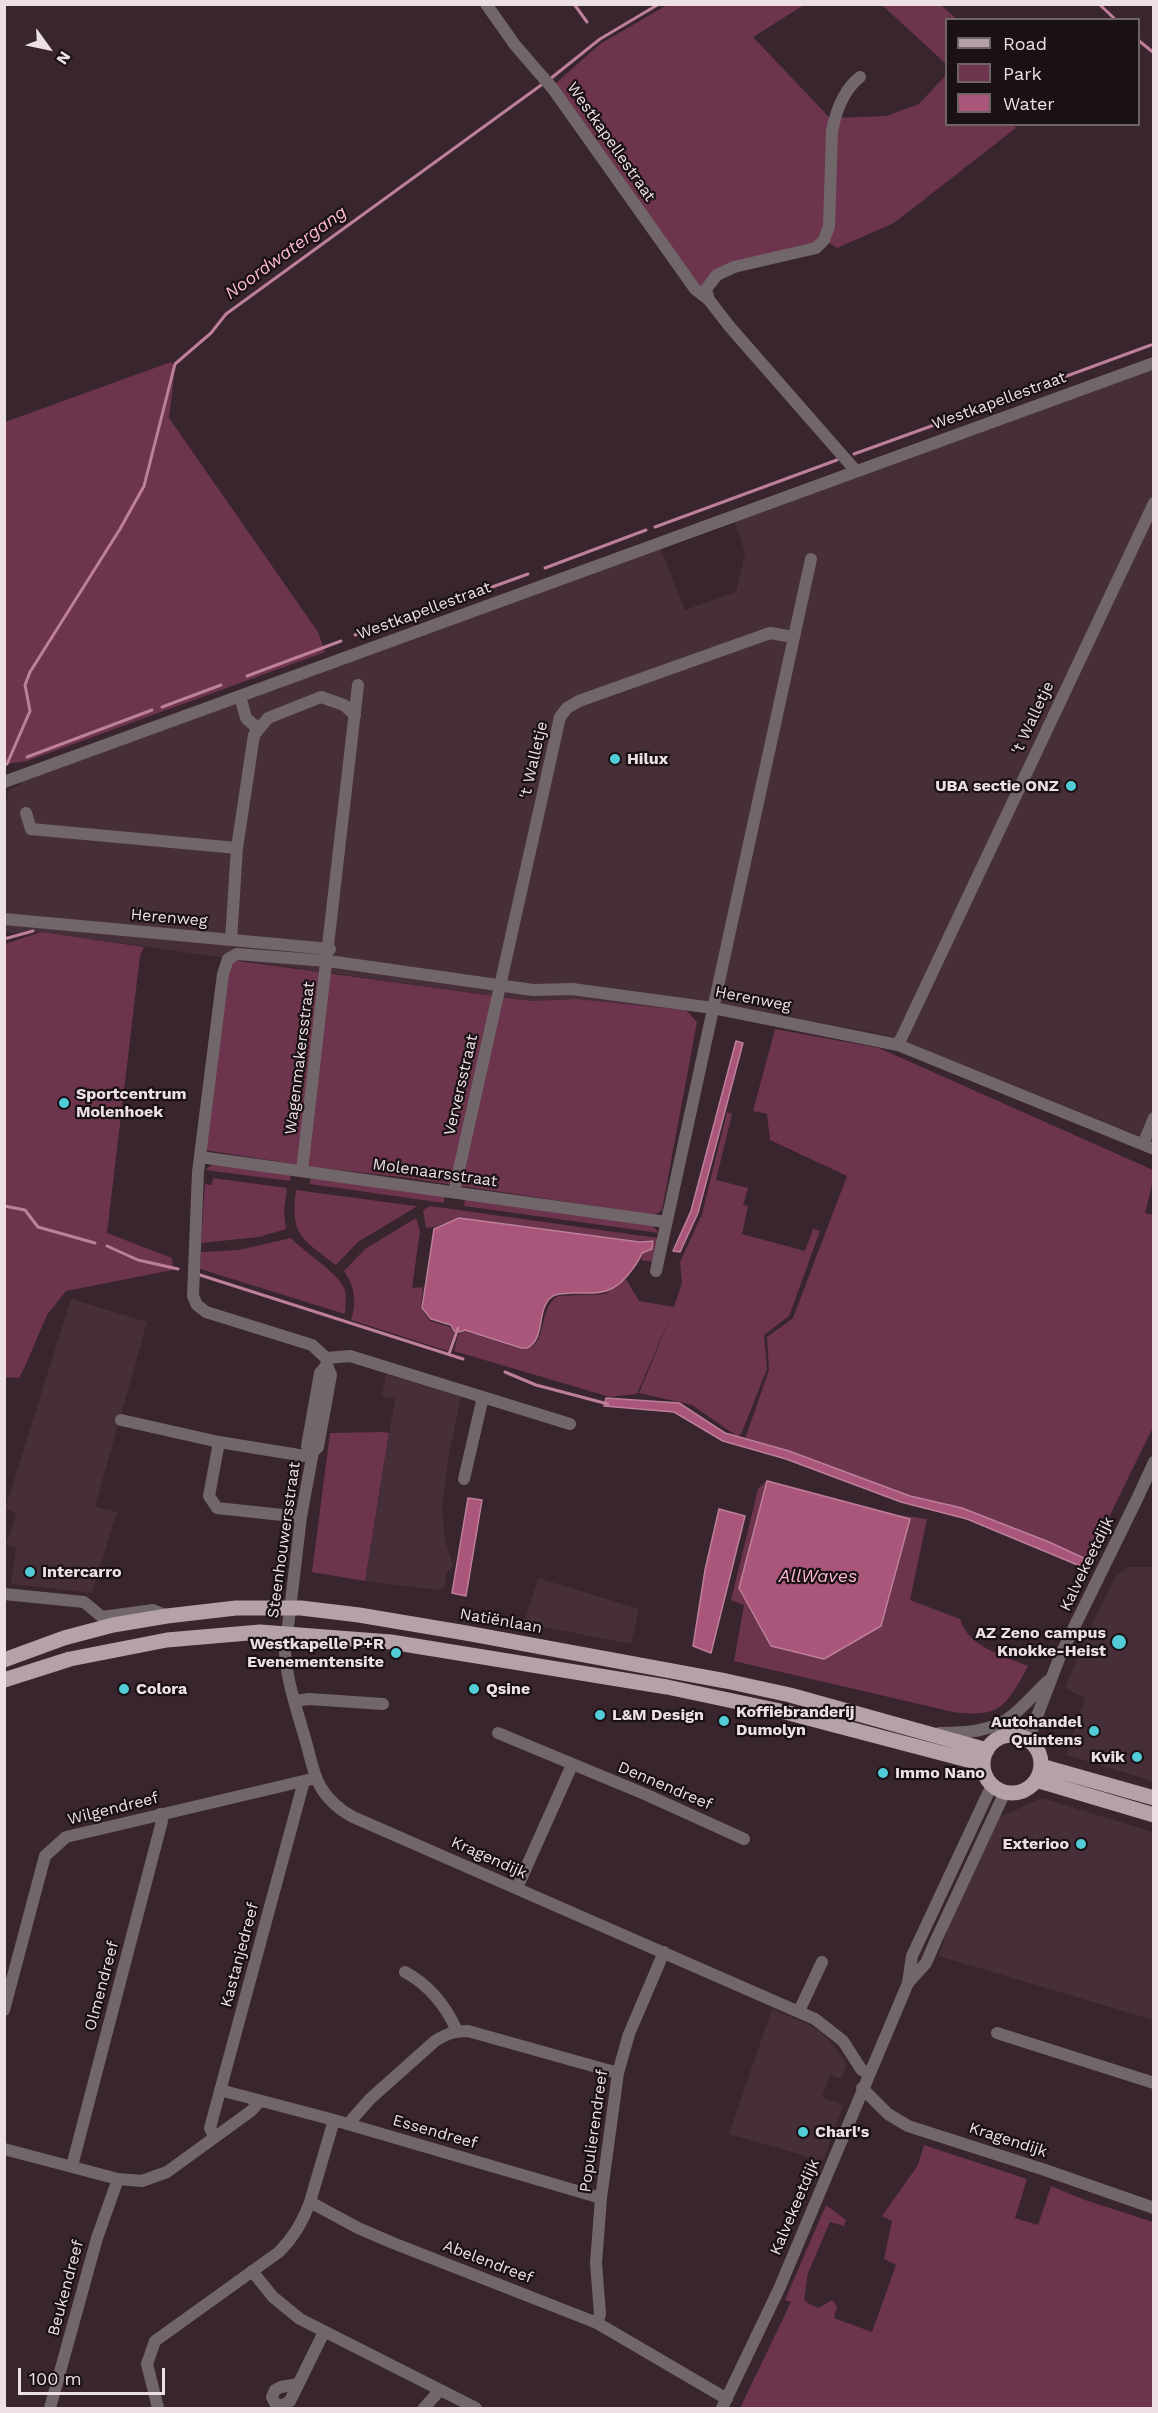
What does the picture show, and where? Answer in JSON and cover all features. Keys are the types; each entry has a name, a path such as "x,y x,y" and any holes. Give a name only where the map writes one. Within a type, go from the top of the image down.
{"main road":[{"name":"Natiënlaan","path":"4,1660 83,1632 167,1616 237,1608 290,1608 359,1615 667,1670 790,1695 929,1733 985,1757"},
{"path":"4,1680 70,1659 139,1644 209,1635 288,1632 391,1641 667,1687 985,1757"},
{"path":"1017,1735 1028,1740 1036,1748 1038,1773 1031,1785 1019,1792 998,1788 986,1775 985,1757 994,1741 1005,1736 1017,1735"},
{"path":"1038,1773 1154,1798"},
{"path":"1038,1773 1154,1815"}],"street":[{"name":"Westkapellestraat","path":"486,4 515,45 553,89 695,289 709,300 856,471"},
{"path":"709,300 706,289 717,275 734,267 811,250 824,240 829,226 832,131 835,116 840,102 860,77"},
{"name":"Westkapellestraat","path":"4,782 1154,363"},
{"name":"'t Walletje","path":"898,1045 1154,503"},
{"path":"656,1271 810,559"},
{"name":"'t Walletje","path":"500,986 555,735 560,717 567,708 579,701 770,633 793,637"},
{"path":"358,685 329,955 237,954 228,959 223,974 200,1157 193,1296 197,1305 206,1312 312,1345 326,1361 350,1356 570,1424"},
{"path":"240,696 246,718 258,729"},
{"path":"231,939 237,848 255,735 258,729 267,718 321,697 344,705 355,715"},
{"path":"26,813 31,829 237,848"},
{"name":"Herenweg","path":"4,919 231,939 500,986 533,990 572,989 713,1008 898,1045 1148,1146"},
{"name":"Wagenmakersstraat","path":"302,1171 329,955"},
{"name":"Verversstraat","path":"454,1192 500,986"},
{"path":"1148,1146 1154,1118"},
{"name":"Molenaarsstraat","path":"200,1157 666,1222"},
{"name":"Steenhouwersstraat","path":"288,1632 301,1516 312,1455 307,1446 320,1373 326,1361"},
{"path":"464,1479 483,1397"},
{"path":"121,1419 219,1442 312,1455"},
{"path":"219,1442 209,1496 217,1508 301,1516"},
{"name":"Kalvekeetdijk","path":"1028,1740 1049,1680 1154,1462"},
{"path":"4,1594 84,1602 102,1617 153,1610 167,1616"},
{"path":"83,1632 90,1624 91,1610"},
{"name":"Kragendijk","path":"288,1632 286,1666 310,1780 344,1812 799,2011 825,2025 843,2041 861,2069 868,2074"},
{"name":"Kalvekeetdijk","path":"929,1733 964,1732 989,1728 1013,1715 1049,1680"},
{"path":"294,1701 309,1699 383,1704"},
{"name":"Dennendreef","path":"498,1733 647,1795 744,1839"},
{"path":"517,1888 572,1765"},
{"name":"Wilgendreef","path":"4,2010 45,1856 66,1837 310,1780"},
{"name":"Kastanjedreef","path":"214,2137 210,2128 220,2090 310,1780"},
{"name":"Kalvekeetdijk","path":"724,2404 787,2269 908,1983 930,1957 998,1788"},
{"name":"Olmendreef","path":"72,2166 162,1821 160,1814"},
{"name":"Populierendreef","path":"597,2323 600,2314 596,2263 601,2198 608,2129 618,2073 629,2034 664,1952"},
{"path":"799,2011 822,1962"},
{"path":"405,1972 422,1981 449,2013 457,2031"},
{"path":"348,2124 370,2098 435,2041 445,2034 457,2031 468,2031 618,2073"},
{"path":"997,2033 1154,2084"},
{"name":"Kragendijk","path":"862,2088 888,2114 908,2126 1154,2208"},
{"name":"Essendreef","path":"220,2090 334,2120 601,2198"},
{"path":"4,2149 118,2179 142,2181 158,2177 251,2111 260,2101"},
{"path":"158,2409 147,2364 155,2341 279,2252 294,2237 305,2218 334,2120"},
{"name":"Beukendreef","path":"50,2409 96,2238 118,2179"},
{"name":"Abelendreef","path":"310,2202 358,2228 393,2243 597,2323 724,2404"},
{"path":"252,2271 286,2309 324,2332 476,2409"},
{"path":"298,2384 324,2332"},
{"path":"424,2409 440,2390"}],"shaded area":[{"path":"1153,366 1153,1141 887,1035 692,999 686,1010 576,999 531,1001 41,932 5,933 5,809 9,790 20,785 21,781 660,547 685,610 736,592 745,553 734,519"},
{"path":"71,1299 147,1322 95,1507 117,1512 92,1593 11,1584 16,1547 6,1544 17,1513 5,1509"},
{"path":"386,1374 461,1397 448,1459 442,1508 445,1539 453,1566 446,1573 445,1586 439,1590 365,1581 395,1399 382,1396"},
{"path":"1128,1567 1153,1567 1153,1781 1066,1755 1085,1698 1065,1688 1093,1622 1117,1575"},
{"path":"538,1578 639,1609 631,1644 524,1623"},
{"path":"1042,1798 1153,1832 1153,2020 939,1956 950,1922 1000,1817"},
{"path":"772,2009 819,2031 847,2063 842,2079 830,2075 822,2097 843,2105 823,2161 729,2134"}],"green space":[{"path":"667,5 804,5 753,37 830,118 886,116 919,104 945,76 945,126 1014,126 1016,128 894,223 837,248 829,243 742,262 701,287 555,84 600,44"},
{"path":"882,5 941,5 956,18 945,18 945,63"},
{"path":"171,362 175,368 169,418 318,632 325,652 27,761 5,764 5,422"},
{"name":"Sportcentrum Molenhoek","path":"41,932 144,947 140,956 107,1233 172,1258 173,1270 66,1291 47,1315 19,1378 4,1377 5,944"},
{"path":"224,959 531,1001 576,999 686,1010 697,1022 662,1210 655,1215 198,1149"},
{"path":"775,1029 879,1048 1153,1170 1153,1181 1145,1213 1154,1215 1153,1427 1088,1560 962,1508 910,1496 789,1451 745,1439 769,1370 767,1337 793,1318 847,1176 770,1140 767,1114 753,1111"},
{"path":"727,1112 732,1114 716,1180 748,1188 743,1205 748,1206 742,1234 805,1251 813,1229 820,1231 789,1316 764,1335 767,1369 738,1437 692,1405 639,1393 674,1308 637,1394 610,1397 454,1351 458,1335 465,1331 520,1349 530,1348 540,1336 547,1309 559,1296 605,1294 626,1279 639,1301 674,1307 682,1283 680,1262 702,1214"},
{"path":"213,1164 291,1174 290,1181 205,1170"},
{"path":"311,1177 445,1195 444,1203 310,1184"},
{"path":"213,1178 287,1188 284,1211 286,1229 259,1237 201,1243 205,1184 212,1185"},
{"path":"296,1190 416,1207 358,1242 336,1265 301,1235 295,1217"},
{"path":"465,1199 652,1225 659,1233 464,1206"},
{"path":"430,1206 658,1238 653,1262 641,1260 642,1253 652,1249 654,1240 640,1241 459,1218 426,1228 423,1210"},
{"path":"416,1218 420,1231 412,1288 423,1287 421,1309 430,1321 450,1327 454,1333 448,1351 351,1320 354,1294 344,1271 365,1249"},
{"path":"291,1238 342,1284 346,1293 345,1314 200,1269 201,1252 239,1250"},
{"path":"330,1433 389,1433 365,1581 312,1572"},
{"path":"767,1480 899,1515 927,1519 910,1600 960,1619 964,1629 979,1644 1028,1666 1008,1700 992,1711 953,1712 734,1661 744,1605 731,1600 758,1489"},
{"path":"924,2145 1027,2179 1015,2218 1038,2225 1051,2186 1085,2200 1153,2222 1153,2408 740,2408 791,2302 785,2300 826,2205 846,2220 844,2226 830,2222 808,2273 804,2300 819,2308 832,2300 837,2306 834,2318 872,2332 896,2265 884,2259 892,2221 882,2216 918,2165"}],"water":[{"path":"736,1041 743,1043 698,1213 680,1252 673,1251 691,1211"},
{"path":"459,1218 640,1242 653,1241 652,1249 642,1253 636,1265 615,1287 602,1292 553,1296 544,1308 537,1337 527,1348 521,1348 465,1330 454,1331 451,1325 431,1319 422,1308 434,1229"},
{"path":"606,1398 679,1403 725,1433 789,1451 910,1496 962,1508 1088,1560 1085,1568 967,1519 901,1502 786,1459 723,1441 674,1412 604,1406"},
{"name":"AllWaves","path":"767,1481 910,1519 881,1626 824,1659 771,1646 739,1588"},
{"path":"468,1498 482,1500 466,1596 452,1593"},
{"path":"719,1509 745,1516 711,1653 693,1646 705,1570"}],"waterway":[{"path":"574,4 587,22"},
{"path":"550,79 600,39 659,4"},
{"path":"1099,4 1114,18"},
{"path":"1140,42 1154,53"},
{"name":"Noordwatergang","path":"7,764 30,711 25,685 30,672 120,529 144,486 175,364 211,333 226,314 544,83"},
{"path":"1026,391 1151,345"},
{"path":"854,454 1009,398"},
{"path":"655,527 837,460"},
{"path":"545,568 646,530"},
{"path":"470,595 528,574"},
{"path":"355,635 458,598"},
{"path":"247,676 341,641"},
{"path":"162,707 221,685"},
{"path":"27,757 152,710"},
{"path":"4,939 33,931"},
{"path":"4,1206 25,1210 38,1227 95,1243"},
{"path":"107,1246 138,1260 178,1269"},
{"path":"200,1275 463,1359"},
{"path":"449,1354 458,1328"},
{"path":"505,1372 536,1385 608,1404"}],"place":[{"name":"Hilux","path":"615,759"},
{"name":"UBA sectie ONZ","path":"1071,786"},
{"name":"Sportcentrum Molenhoek","path":"64,1103"},
{"name":"Intercarro","path":"30,1572"},
{"name":"AZ Zeno campus Knokke-Heist","path":"1119,1642"},
{"name":"Westkapelle P+R Evenementensite","path":"396,1653"},
{"name":"Colora","path":"124,1689"},
{"name":"Qsine","path":"474,1689"},
{"name":"L&M Design","path":"600,1715"},
{"name":"Koffiebranderij Dumolyn","path":"724,1721"},
{"name":"Autohandel Quintens","path":"1094,1731"},
{"name":"Kvik","path":"1137,1757"},
{"name":"Immo Nano","path":"883,1773"},
{"name":"Exterioo","path":"1081,1844"},
{"name":"Charl's","path":"803,2132"}]}
